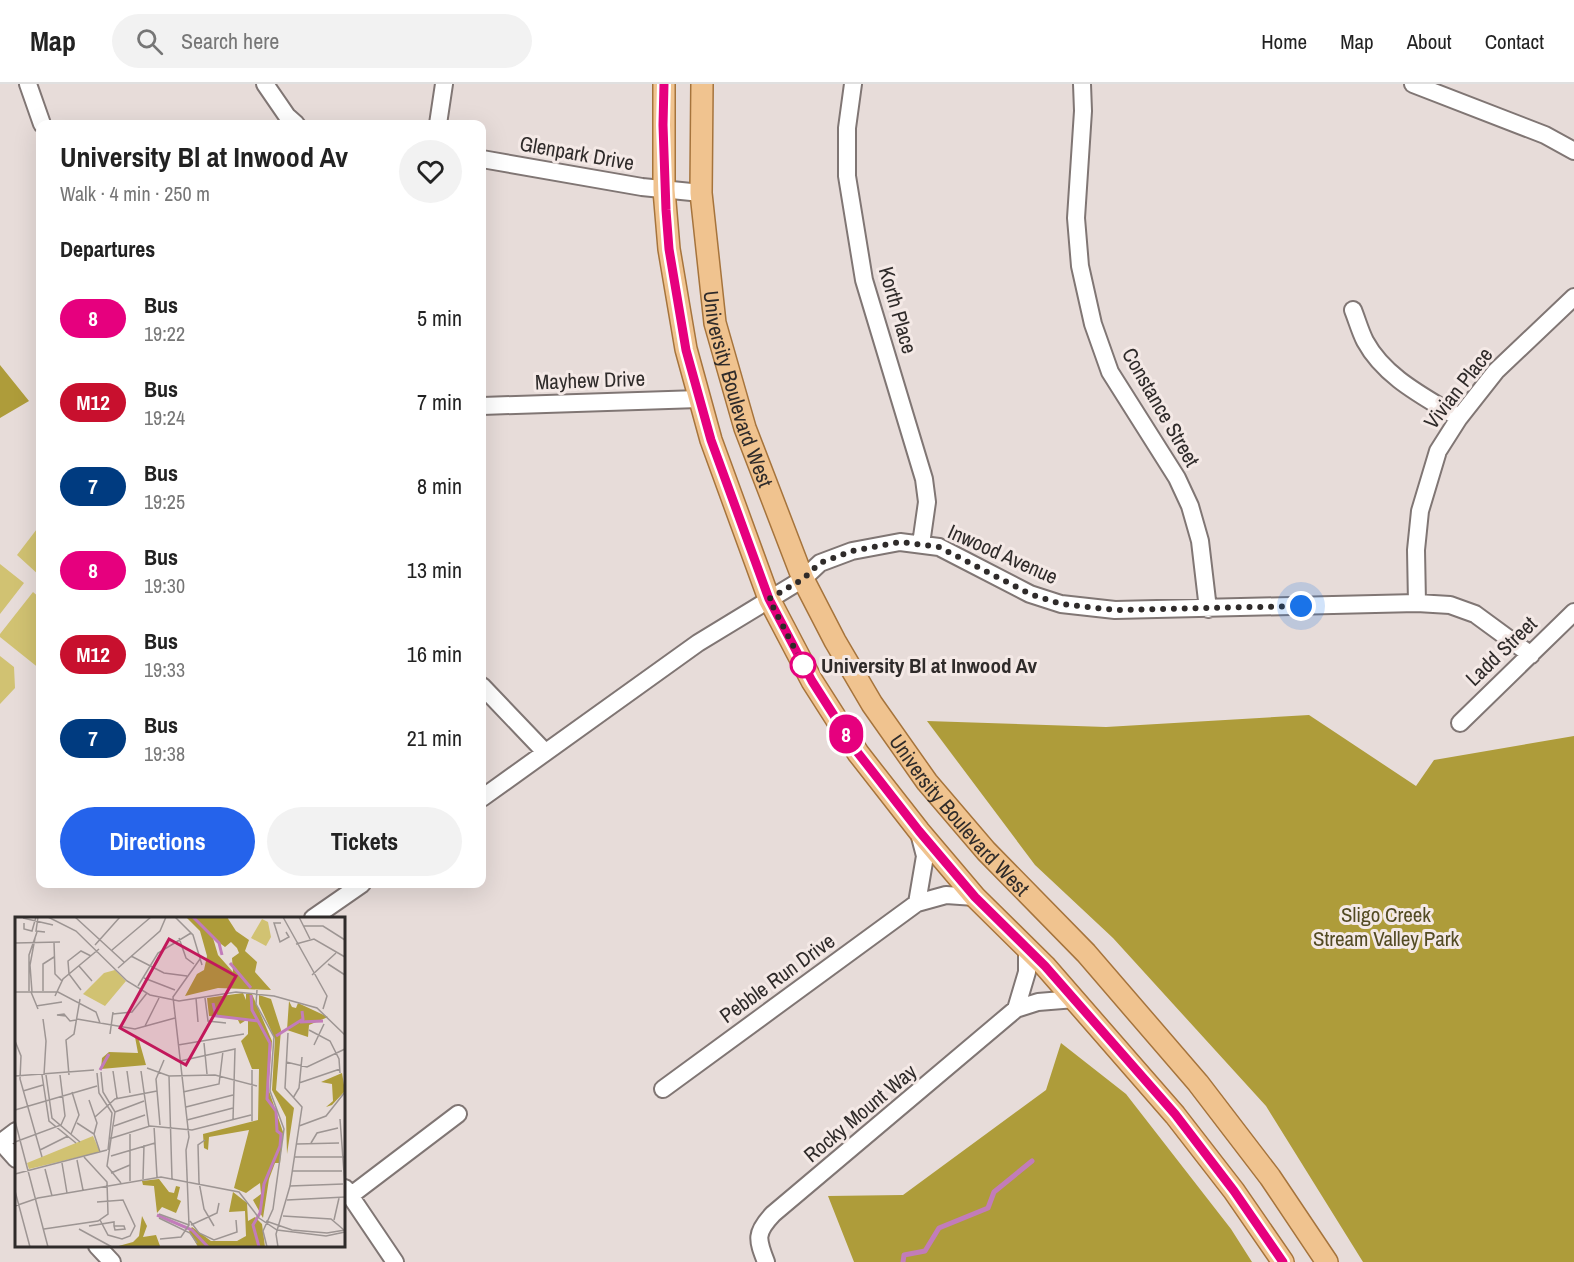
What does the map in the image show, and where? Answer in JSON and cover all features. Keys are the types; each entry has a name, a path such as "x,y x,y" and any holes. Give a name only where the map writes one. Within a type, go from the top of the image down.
{"main road":[{"name":"University Boulevard West","path":"664,84 664,190 669,249 686,350 711,440 769,599 812,681 858,753 919,831 975,897 1075,999 1175,1114 1234,1191 1283,1262"},
{"name":"University Boulevard West","path":"702,84 701,193 715,323 745,428 803,579 835,641 872,704 927,782 986,851 1086,953 1198,1083 1270,1177 1327,1262"}],"street":[{"path":"28,84 41,120"},
{"path":"265,84 292,120"},
{"path":"439,120 444,84"},
{"name":"Korth Place","path":"853,84 847,128 847,176 864,280 924,479 927,502 921,544"},
{"name":"Constance Street","path":"1082,84 1083,111 1076,218 1080,266 1093,324 1110,372 1177,478 1190,506 1200,541 1208,609"},
{"path":"1413,84 1545,135 1574,151"},
{"name":"Glenpark Drive","path":"486,160 664,190 701,193"},
{"name":"Vivian Place","path":"1417,603 1416,550 1420,511 1438,451 1459,418 1496,371 1574,297"},
{"path":"1353,310 1365,341 1383,366 1406,386 1459,418"},
{"name":"Mayhew Drive","path":"486,406 699,399"},
{"name":"Inwood Avenue","path":"486,795 698,643 803,579 820,563 852,551 900,542 939,547 1030,594 1061,604 1115,610 1417,603 1450,605 1475,614 1531,654"},
{"name":"Ladd Street","path":"1460,723 1574,612"},
{"path":"486,690 545,752"},
{"path":"916,903 925,856 919,831"},
{"path":"314,917 356,888"},
{"name":"Pebble Run Drive","path":"663,1089 916,903 946,895 975,897"},
{"path":"1016,1009 1026,972 1027,948"},
{"name":"Rocky Mount Way","path":"766,1262 759,1244 761,1226 767,1220 1016,1009 1038,1002 1075,999"},
{"path":"395,1262 347,1191 458,1114"},
{"path":"15,1132 0,1142 15,1158"},
{"path":"99,1247 112,1262"}],"shaded area":[{"path":"36,530 36,572 17,555"},
{"path":"0,564 24,583 0,614"},
{"path":"33,592 36,595 36,666 0,637"},
{"path":"0,656 14,667 15,688 0,704"}],"green space":[{"path":"0,365 29,401 0,418"},
{"name":"Sligo Creek Stream Valley Park","path":"1309,715 1416,786 1434,760 1574,736 1574,1262 1363,1262 1266,1106 1113,938 1035,865 927,721 1106,727"},
{"path":"1061,1043 1126,1094 1231,1229 1252,1262 854,1262 828,1196 903,1195 1046,1090"}],"waterway":[{"path":"903,1262 904,1255 925,1251 939,1228 988,1208 994,1192 1032,1161"}],"bus line":[{"name":"8","path":"664,84 664,190 669,249 686,350 711,440 753,559 769,599 812,681 858,753 919,831 975,897 1045,966 1113,1041 1175,1114 1234,1191 1283,1262"}],"place":[{"name":"University Bl at Inwood Av","path":"803,665"}],"route":[{"path":"803,665 769,599 803,579 820,563 852,551 900,542 939,547 1030,594 1061,604 1115,610 1301,606"}]}
